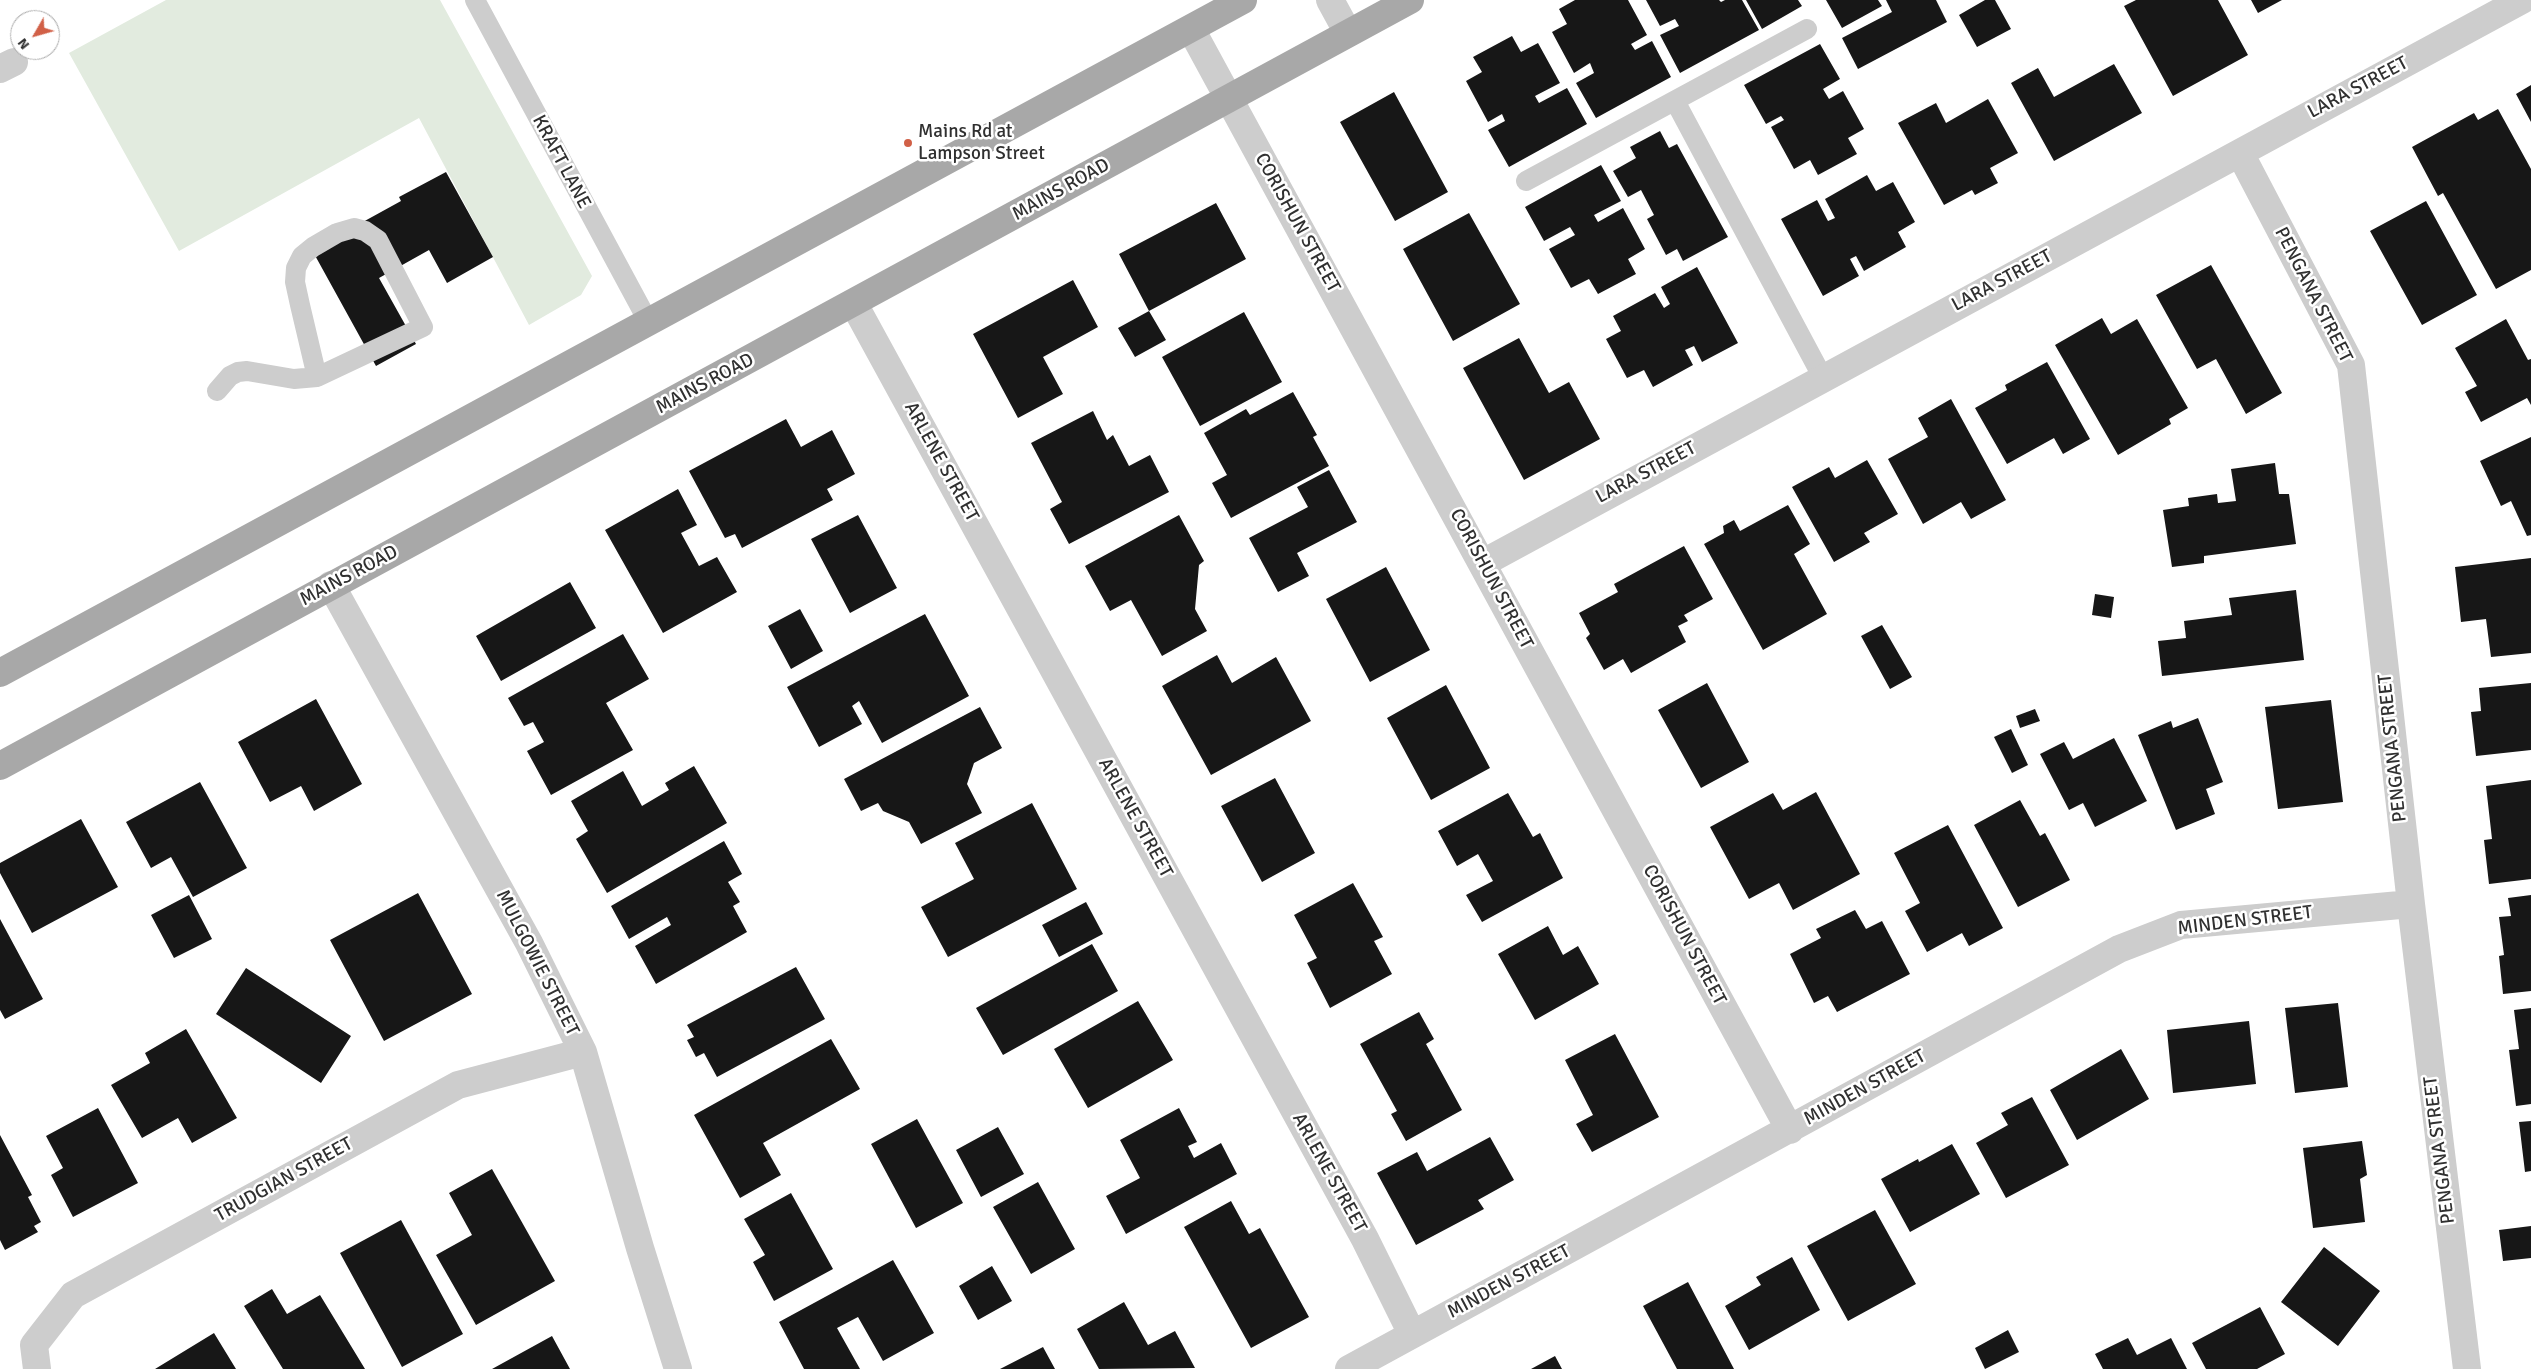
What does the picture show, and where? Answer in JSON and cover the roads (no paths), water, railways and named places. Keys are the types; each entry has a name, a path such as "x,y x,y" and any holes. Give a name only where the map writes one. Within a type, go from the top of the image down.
{"main road":[{"path":"0,673 1243,0"},
{"name":"MAINS ROAD","path":"0,766 854,304 1410,0"}],"street":[{"path":"1330,0 1348,33"},
{"name":"LARA STREET","path":"1483,563 2522,0"},
{"name":"CORISHUN STREET","path":"1191,29 1790,1130"},
{"name":"PENGANA STREET","path":"2240,153 2351,365 2410,904 2467,1369"},
{"name":"ARLENE STREET","path":"854,304 1366,1239 1412,1334"},
{"name":"MULGOWIE STREET","path":"331,586 529,943 583,1052 640,1248 678,1369"},
{"name":"MINDEN STREET","path":"1349,1369 2119,949 2182,925 2410,904"},
{"name":"TRUDGIAN STREET","path":"37,1369 34,1345 73,1295 458,1085 583,1052"}],"lane":[{"name":"KRAFT LANE","path":"475,0 649,323"},
{"path":"1526,181 1807,29"},
{"path":"1675,101 1823,378"},
{"path":"217,391 230,376 238,372 294,379 318,377 423,327 378,240 365,231 354,228 337,233 302,256 296,268 295,282 318,377"}],"place":[{"name":"Mains Rd at Lampson Street","path":"908,143"}]}
